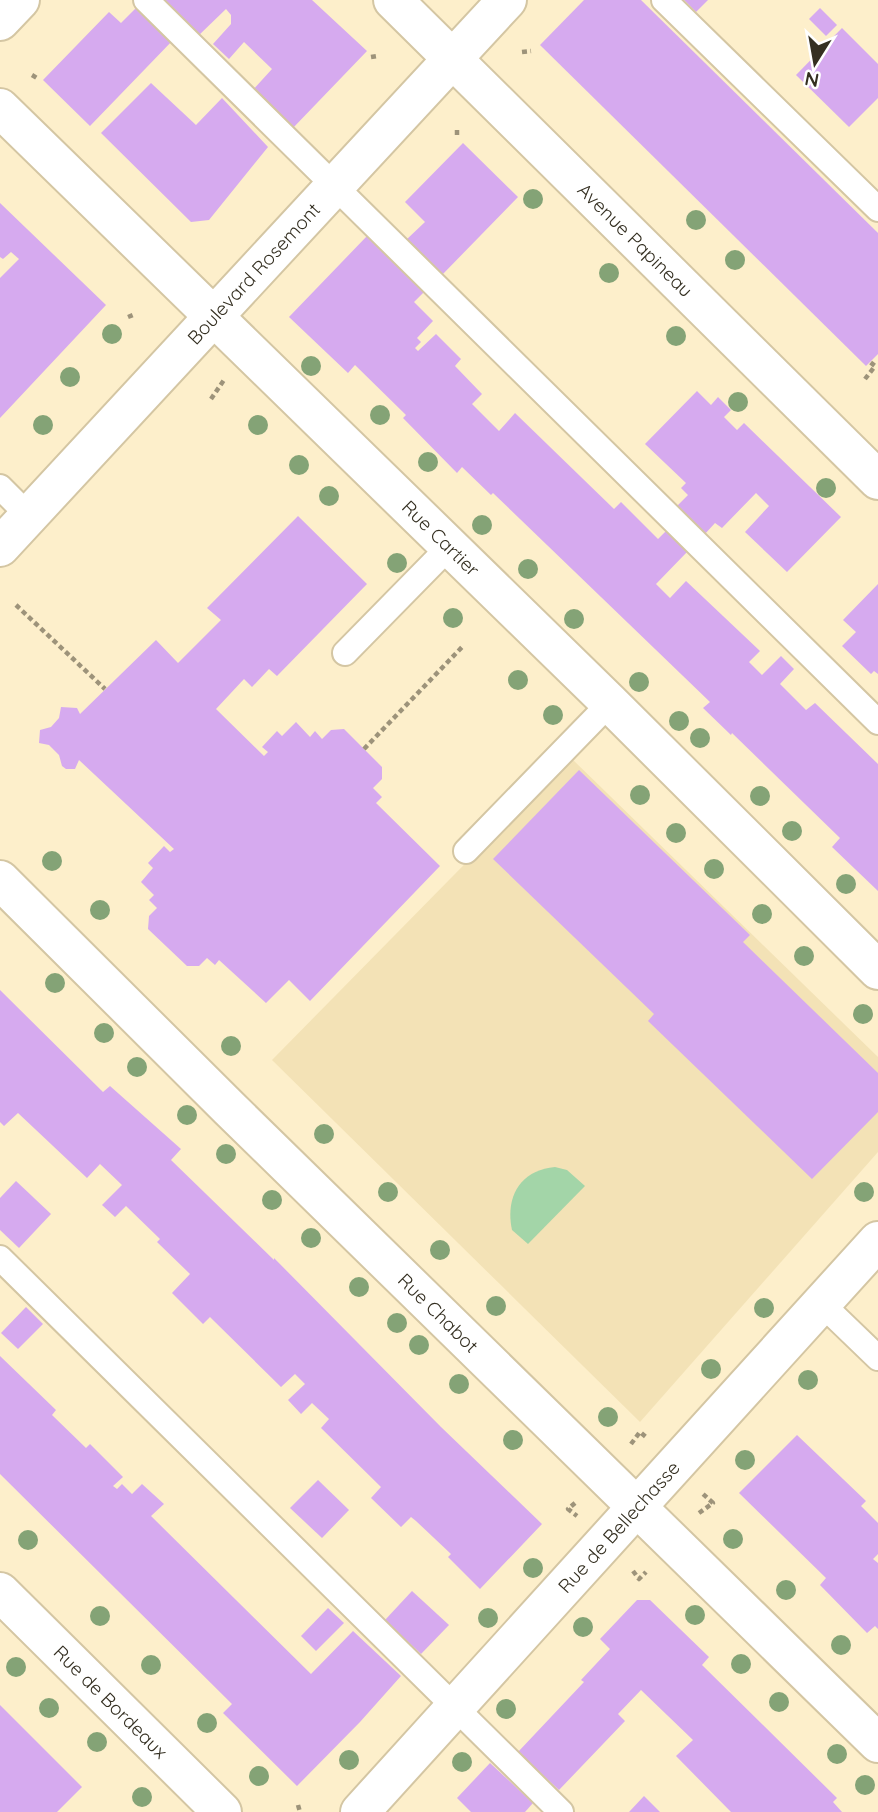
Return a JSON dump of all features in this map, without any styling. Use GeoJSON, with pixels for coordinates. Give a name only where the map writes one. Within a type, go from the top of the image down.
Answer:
{"type":"FeatureCollection","features":[{"type":"Feature","properties":{"kind":"street"},"geometry":{"type":"LineString","coordinates":[[0,20],[20,0]]}},
{"type":"Feature","properties":{"kind":"street","name":"Avenue Papineau"},"geometry":{"type":"LineString","coordinates":[[393,0],[878,480]]}},
{"type":"Feature","properties":{"kind":"street","name":"Boulevard Rosemont"},"geometry":{"type":"LineString","coordinates":[[0,547],[507,0]]}},
{"type":"Feature","properties":{"kind":"street","name":"Rue Cartier"},"geometry":{"type":"LineString","coordinates":[[0,108],[878,970]]}},
{"type":"Feature","properties":{"kind":"street","name":"Rue Chabot"},"geometry":{"type":"LineString","coordinates":[[0,880],[878,1743]]}},
{"type":"Feature","properties":{"kind":"street","name":"Rue de Bellechasse"},"geometry":{"type":"LineString","coordinates":[[360,1812],[878,1241]]}},
{"type":"Feature","properties":{"kind":"street","name":"Rue de Bordeaux"},"geometry":{"type":"LineString","coordinates":[[0,1592],[222,1812]]}},
{"type":"Feature","properties":{"kind":"lane"},"geometry":{"type":"LineString","coordinates":[[146,0],[878,722]]}},
{"type":"Feature","properties":{"kind":"lane"},"geometry":{"type":"LineString","coordinates":[[664,0],[878,209]]}},
{"type":"Feature","properties":{"kind":"lane"},"geometry":{"type":"LineString","coordinates":[[0,487],[28,515]]}},
{"type":"Feature","properties":{"kind":"lane"},"geometry":{"type":"LineString","coordinates":[[345,653],[449,547]]}},
{"type":"Feature","properties":{"kind":"lane"},"geometry":{"type":"LineString","coordinates":[[466,850],[610,704]]}},
{"type":"Feature","properties":{"kind":"lane"},"geometry":{"type":"LineString","coordinates":[[0,1258],[561,1812]]}},
{"type":"Feature","properties":{"kind":"lane"},"geometry":{"type":"LineString","coordinates":[[822,1304],[878,1358]]}},
{"type":"Feature","properties":{"kind":"path"},"geometry":{"type":"LineString","coordinates":[[522,52],[531,51]]}},
{"type":"Feature","properties":{"kind":"path"},"geometry":{"type":"LineString","coordinates":[[457,130],[457,137]]}},
{"type":"Feature","properties":{"kind":"path"},"geometry":{"type":"LineString","coordinates":[[865,379],[875,366],[870,362]]}},
{"type":"Feature","properties":{"kind":"path"},"geometry":{"type":"LineString","coordinates":[[211,399],[224,380]]}},
{"type":"Feature","properties":{"kind":"path"},"geometry":{"type":"LineString","coordinates":[[16,605],[105,689]]}},
{"type":"Feature","properties":{"kind":"path"},"geometry":{"type":"LineString","coordinates":[[363,749],[464,645]]}},
{"type":"Feature","properties":{"kind":"path"},"geometry":{"type":"LineString","coordinates":[[628,1447],[640,1432]]}},
{"type":"Feature","properties":{"kind":"path"},"geometry":{"type":"LineString","coordinates":[[298,1805],[300,1812]]}},
{"type":"Feature","properties":{"kind":"shaded area"},"geometry":{"type":"Polygon","coordinates":[[[570,757],[878,1057],[878,1152],[640,1422],[272,1060],[570,757]]]}},
{"type":"Feature","properties":{"kind":"green space"},"geometry":{"type":"Polygon","coordinates":[[[555,1167],[567,1170],[585,1186],[528,1244],[512,1230],[510,1218],[513,1196],[524,1180],[533,1173],[555,1167]]]}},
{"type":"Feature","properties":{"kind":"building"},"geometry":{"type":"Polygon","coordinates":[[[159,0],[312,0],[367,51],[292,129],[252,91],[272,69],[244,42],[229,59],[213,44],[231,24],[231,15],[226,9],[197,37],[159,0]]]}},
{"type":"Feature","properties":{"kind":"building"},"geometry":{"type":"Polygon","coordinates":[[[584,0],[641,0],[878,233],[878,354],[866,366],[540,45],[584,0]]]}},
{"type":"Feature","properties":{"kind":"building"},"geometry":{"type":"Polygon","coordinates":[[[684,0],[708,0],[696,12],[684,0]]]}},
{"type":"Feature","properties":{"kind":"building"},"geometry":{"type":"Polygon","coordinates":[[[139,5],[174,39],[90,126],[43,80],[109,12],[121,23],[139,5]]]}},
{"type":"Feature","properties":{"kind":"building"},"geometry":{"type":"Polygon","coordinates":[[[820,8],[837,25],[826,36],[809,19],[820,8]]]}},
{"type":"Feature","properties":{"kind":"building"},"geometry":{"type":"Polygon","coordinates":[[[842,28],[878,64],[878,98],[849,127],[796,75],[842,28]]]}},
{"type":"Feature","properties":{"kind":"building"},"geometry":{"type":"Polygon","coordinates":[[[151,83],[196,125],[222,98],[268,147],[209,220],[191,222],[101,133],[151,83]]]}},
{"type":"Feature","properties":{"kind":"building"},"geometry":{"type":"Polygon","coordinates":[[[463,143],[518,197],[442,275],[406,240],[425,222],[405,202],[463,143]]]}},
{"type":"Feature","properties":{"kind":"building"},"geometry":{"type":"Polygon","coordinates":[[[0,203],[106,305],[0,418],[0,278],[19,259],[11,252],[3,259],[0,257],[0,203]]]}},
{"type":"Feature","properties":{"kind":"building"},"geometry":{"type":"Polygon","coordinates":[[[367,236],[426,290],[414,302],[433,321],[417,338],[421,342],[415,348],[418,351],[436,334],[461,359],[455,366],[482,394],[472,404],[499,431],[515,413],[614,509],[621,502],[658,539],[667,530],[688,551],[656,584],[670,598],[686,581],[760,651],[749,662],[762,675],[781,656],[794,669],[780,684],[806,710],[815,703],[878,764],[878,891],[832,847],[840,838],[703,708],[710,702],[493,493],[491,495],[462,467],[457,473],[403,418],[406,415],[355,365],[348,373],[289,317],[367,236]]]}},
{"type":"Feature","properties":{"kind":"building"},"geometry":{"type":"Polygon","coordinates":[[[697,391],[711,405],[718,397],[731,410],[724,417],[737,430],[744,423],[841,517],[787,572],[745,532],[769,506],[756,493],[722,528],[715,523],[704,535],[675,508],[688,495],[681,488],[686,483],[645,444],[697,391]]]}},
{"type":"Feature","properties":{"kind":"building"},"geometry":{"type":"Polygon","coordinates":[[[298,516],[367,584],[277,676],[269,669],[252,687],[244,679],[216,709],[264,756],[268,752],[262,747],[277,731],[282,736],[296,722],[310,737],[315,731],[322,739],[331,730],[344,729],[382,767],[382,779],[373,788],[382,797],[376,803],[440,866],[310,1001],[289,980],[266,1003],[219,960],[215,965],[207,958],[199,966],[187,966],[148,929],[149,916],[157,908],[149,900],[154,895],[141,882],[153,868],[148,863],[164,846],[170,852],[174,849],[79,760],[75,769],[66,769],[62,766],[59,755],[49,745],[39,743],[40,730],[51,727],[59,718],[61,707],[77,708],[80,714],[156,640],[178,663],[221,620],[207,608],[298,516]]]}},
{"type":"Feature","properties":{"kind":"building"},"geometry":{"type":"Polygon","coordinates":[[[878,584],[878,674],[874,671],[871,674],[842,646],[856,632],[843,620],[878,584]]]}},
{"type":"Feature","properties":{"kind":"building"},"geometry":{"type":"Polygon","coordinates":[[[579,770],[750,935],[743,942],[878,1073],[878,1112],[812,1179],[648,1021],[654,1014],[493,859],[579,770]]]}},
{"type":"Feature","properties":{"kind":"building"},"geometry":{"type":"Polygon","coordinates":[[[0,990],[103,1092],[110,1086],[181,1149],[171,1160],[274,1258],[441,1427],[542,1524],[480,1589],[448,1557],[451,1554],[416,1521],[411,1517],[401,1527],[371,1498],[381,1487],[321,1428],[329,1419],[312,1403],[301,1414],[288,1400],[305,1384],[295,1374],[281,1387],[210,1317],[203,1324],[172,1293],[190,1274],[157,1242],[160,1239],[126,1206],[115,1217],[102,1205],[122,1185],[100,1164],[87,1178],[18,1113],[4,1126],[0,1122],[0,990]]]}},
{"type":"Feature","properties":{"kind":"building"},"geometry":{"type":"Polygon","coordinates":[[[16,1181],[51,1214],[19,1248],[0,1230],[0,1198],[16,1181]]]}},
{"type":"Feature","properties":{"kind":"building"},"geometry":{"type":"Polygon","coordinates":[[[26,1307],[43,1324],[18,1349],[1,1333],[26,1307]]]}},
{"type":"Feature","properties":{"kind":"building"},"geometry":{"type":"Polygon","coordinates":[[[0,1356],[56,1410],[52,1415],[86,1448],[90,1444],[123,1477],[113,1486],[117,1489],[122,1484],[132,1494],[142,1484],[164,1504],[151,1516],[311,1674],[353,1631],[401,1676],[297,1786],[223,1713],[232,1704],[0,1474],[0,1356]]]}},
{"type":"Feature","properties":{"kind":"building"},"geometry":{"type":"Polygon","coordinates":[[[797,1435],[866,1501],[861,1506],[878,1523],[878,1554],[873,1559],[878,1563],[878,1629],[875,1626],[867,1633],[820,1585],[826,1578],[739,1493],[797,1435]]]}},
{"type":"Feature","properties":{"kind":"building"},"geometry":{"type":"Polygon","coordinates":[[[318,1480],[349,1510],[322,1538],[290,1508],[318,1480]]]}},
{"type":"Feature","properties":{"kind":"building"},"geometry":{"type":"Polygon","coordinates":[[[412,1591],[449,1625],[421,1654],[385,1620],[412,1591]]]}},
{"type":"Feature","properties":{"kind":"building"},"geometry":{"type":"Polygon","coordinates":[[[637,1600],[650,1600],[709,1657],[702,1665],[837,1798],[833,1802],[842,1812],[731,1812],[676,1756],[693,1740],[641,1690],[618,1714],[625,1721],[559,1790],[518,1752],[584,1682],[581,1680],[610,1649],[600,1639],[637,1600]]]}},
{"type":"Feature","properties":{"kind":"building"},"geometry":{"type":"Polygon","coordinates":[[[328,1608],[344,1623],[316,1651],[301,1636],[328,1608]]]}},
{"type":"Feature","properties":{"kind":"building"},"geometry":{"type":"Polygon","coordinates":[[[0,1705],[82,1787],[57,1812],[0,1812],[0,1705]]]}},
{"type":"Feature","properties":{"kind":"building"},"geometry":{"type":"Polygon","coordinates":[[[490,1763],[533,1803],[525,1812],[471,1812],[457,1798],[490,1763]]]}},
{"type":"Feature","properties":{"kind":"building"},"geometry":{"type":"Polygon","coordinates":[[[644,1796],[660,1812],[629,1812],[644,1796]]]}}]}
